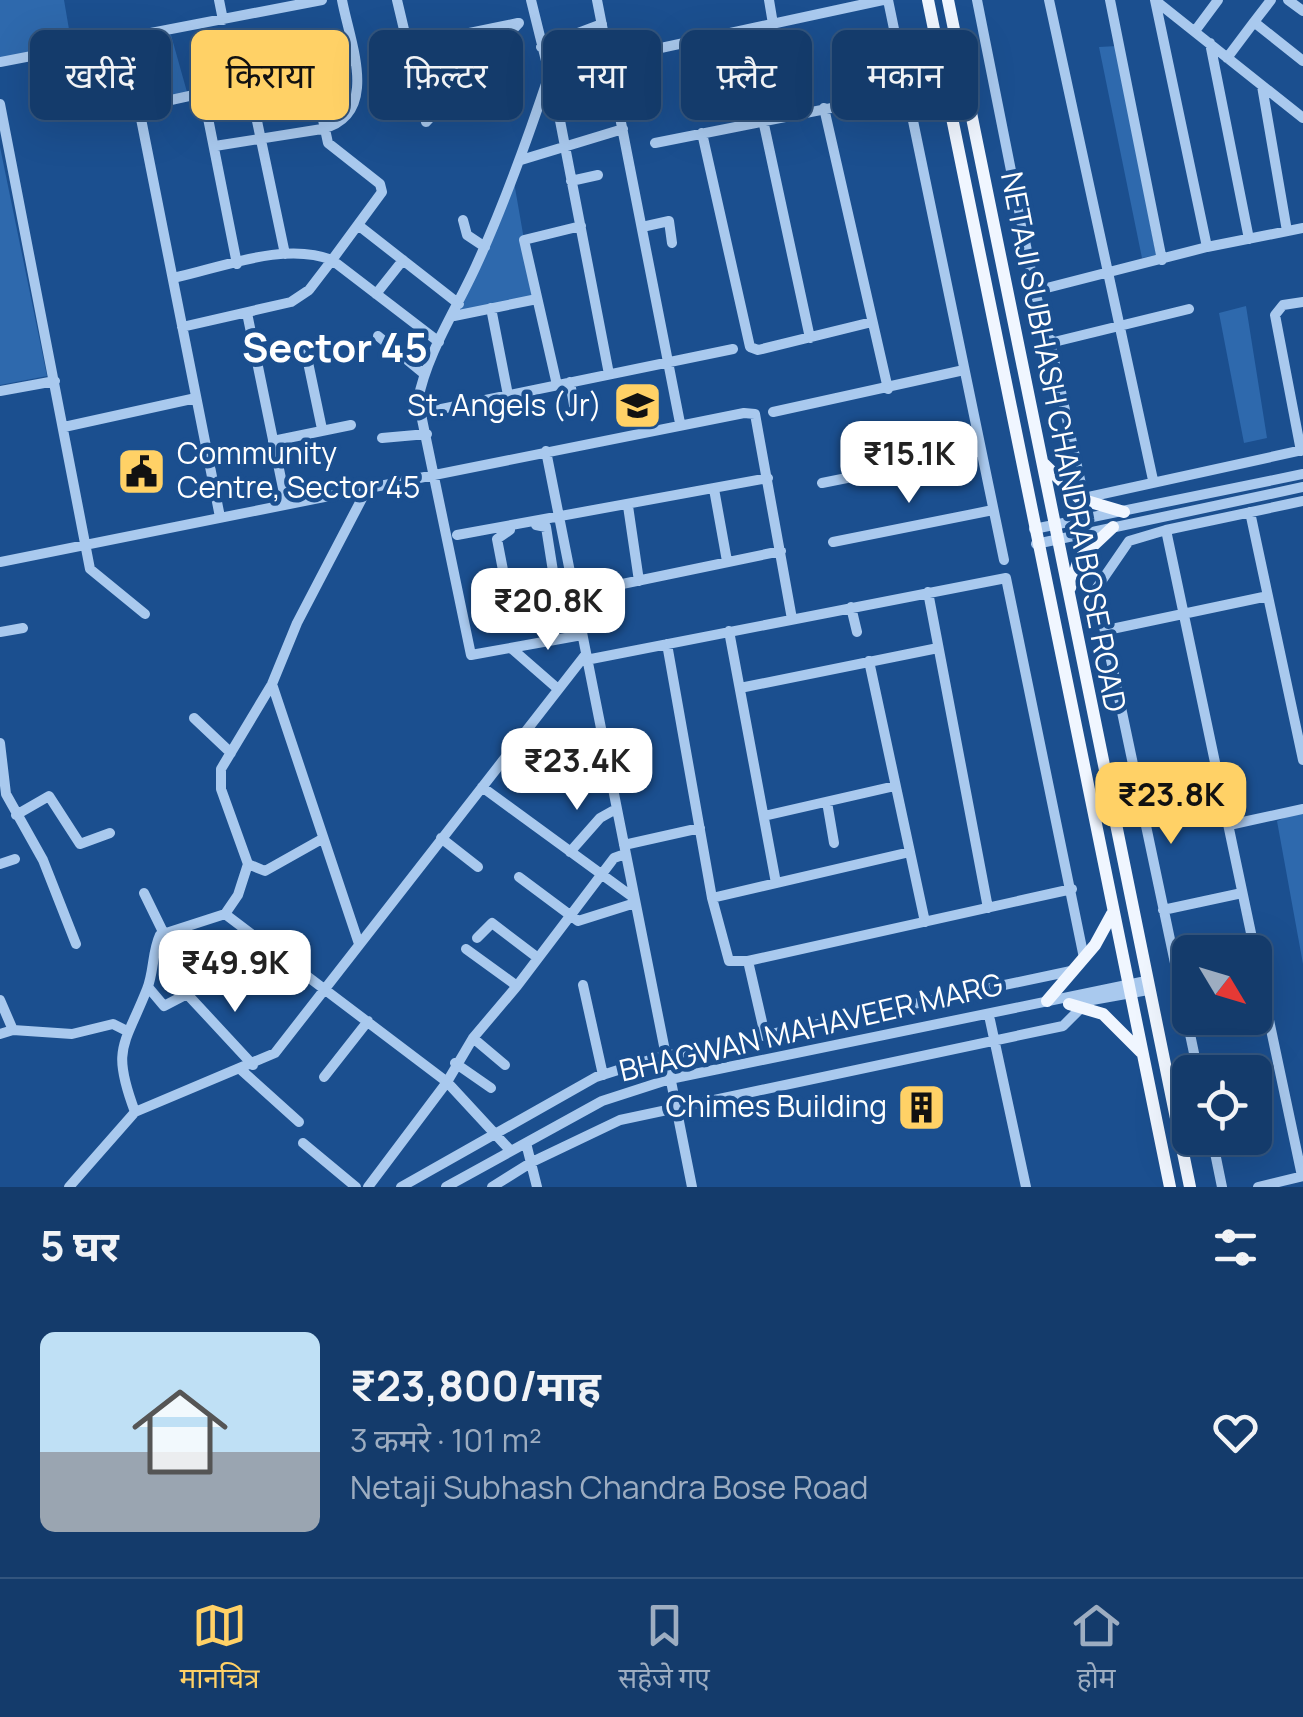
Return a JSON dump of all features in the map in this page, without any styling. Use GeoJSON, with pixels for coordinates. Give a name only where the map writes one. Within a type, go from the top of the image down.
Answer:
{"type":"FeatureCollection","features":[{"type":"Feature","properties":{"kind":"main road","name":"NETAJI SUBHASH CHANDRA BOSE ROAD"},"geometry":{"type":"LineString","coordinates":[[928,0],[1170,1187]]}},
{"type":"Feature","properties":{"kind":"main road","name":"NETAJI SUBHASH CHANDRA BOSE ROAD"},"geometry":{"type":"LineString","coordinates":[[948,0],[1190,1187]]}},
{"type":"Feature","properties":{"kind":"main road"},"geometry":{"type":"LineString","coordinates":[[1042,462],[1080,499],[1124,512]]}},
{"type":"Feature","properties":{"kind":"main road"},"geometry":{"type":"LineString","coordinates":[[1068,593],[1079,559],[1113,528]]}},
{"type":"Feature","properties":{"kind":"main road"},"geometry":{"type":"LineString","coordinates":[[1047,1001],[1084,958],[1112,914]]}},
{"type":"Feature","properties":{"kind":"main road"},"geometry":{"type":"LineString","coordinates":[[1076,1005],[1103,1014],[1143,1053]]}},
{"type":"Feature","properties":{"kind":"main road"},"geometry":{"type":"LineString","coordinates":[[1148,1080],[1167,1077]]}},
{"type":"Feature","properties":{"kind":"street"},"geometry":{"type":"LineString","coordinates":[[219,0],[223,20]]}},
{"type":"Feature","properties":{"kind":"street"},"geometry":{"type":"LineString","coordinates":[[169,30],[322,0]]}},
{"type":"Feature","properties":{"kind":"street"},"geometry":{"type":"LineString","coordinates":[[215,146],[322,129],[344,119],[358,102],[342,0]]}},
{"type":"Feature","properties":{"kind":"street"},"geometry":{"type":"LineString","coordinates":[[396,0],[403,30]]}},
{"type":"Feature","properties":{"kind":"street"},"geometry":{"type":"LineString","coordinates":[[531,0],[543,54]]}},
{"type":"Feature","properties":{"kind":"street"},"geometry":{"type":"LineString","coordinates":[[597,0],[603,30]]}},
{"type":"Feature","properties":{"kind":"street"},"geometry":{"type":"LineString","coordinates":[[769,0],[773,24]]}},
{"type":"Feature","properties":{"kind":"street"},"geometry":{"type":"LineString","coordinates":[[661,47],[885,0],[892,30]]}},
{"type":"Feature","properties":{"kind":"street"},"geometry":{"type":"LineString","coordinates":[[977,0],[1035,292],[1050,340],[1084,498],[1153,480],[1302,451],[1275,315],[1283,305],[1303,302]]}},
{"type":"Feature","properties":{"kind":"street"},"geometry":{"type":"LineString","coordinates":[[1049,0],[1153,480]]}},
{"type":"Feature","properties":{"kind":"street"},"geometry":{"type":"LineString","coordinates":[[1110,0],[1162,260]]}},
{"type":"Feature","properties":{"kind":"street"},"geometry":{"type":"LineString","coordinates":[[1155,0],[1207,247]]}},
{"type":"Feature","properties":{"kind":"street"},"geometry":{"type":"LineString","coordinates":[[1155,0],[1303,118]]}},
{"type":"Feature","properties":{"kind":"street"},"geometry":{"type":"LineString","coordinates":[[1194,31],[1218,0]]}},
{"type":"Feature","properties":{"kind":"street"},"geometry":{"type":"LineString","coordinates":[[1227,58],[1271,0]]}},
{"type":"Feature","properties":{"kind":"street"},"geometry":{"type":"LineString","coordinates":[[1288,0],[1303,11]]}},
{"type":"Feature","properties":{"kind":"street"},"geometry":{"type":"LineString","coordinates":[[485,30],[534,20]]}},
{"type":"Feature","properties":{"kind":"street"},"geometry":{"type":"LineString","coordinates":[[1254,22],[1303,61]]}},
{"type":"Feature","properties":{"kind":"street"},"geometry":{"type":"LineString","coordinates":[[512,30],[519,23]]}},
{"type":"Feature","properties":{"kind":"street"},"geometry":{"type":"LineString","coordinates":[[540,46],[602,24]]}},
{"type":"Feature","properties":{"kind":"street"},"geometry":{"type":"LineString","coordinates":[[1210,43],[1249,239]]}},
{"type":"Feature","properties":{"kind":"street"},"geometry":{"type":"LineString","coordinates":[[0,62],[30,56]]}},
{"type":"Feature","properties":{"kind":"street"},"geometry":{"type":"LineString","coordinates":[[1262,84],[1287,230]]}},
{"type":"Feature","properties":{"kind":"street"},"geometry":{"type":"LineString","coordinates":[[543,93],[521,160],[456,310],[424,373],[418,400],[471,655],[582,635]]}},
{"type":"Feature","properties":{"kind":"street"},"geometry":{"type":"LineString","coordinates":[[0,104],[90,569],[146,614]]}},
{"type":"Feature","properties":{"kind":"street"},"geometry":{"type":"LineString","coordinates":[[812,110],[832,107]]}},
{"type":"Feature","properties":{"kind":"street"},"geometry":{"type":"LineString","coordinates":[[824,108],[888,389]]}},
{"type":"Feature","properties":{"kind":"street"},"geometry":{"type":"LineString","coordinates":[[142,120],[220,518]]}},
{"type":"Feature","properties":{"kind":"street"},"geometry":{"type":"LineString","coordinates":[[209,120],[236,264]]}},
{"type":"Feature","properties":{"kind":"street"},"geometry":{"type":"LineString","coordinates":[[257,120],[285,254]]}},
{"type":"Feature","properties":{"kind":"street"},"geometry":{"type":"LineString","coordinates":[[182,328],[301,298],[382,188],[333,149],[320,120]]}},
{"type":"Feature","properties":{"kind":"street"},"geometry":{"type":"LineString","coordinates":[[558,120],[609,374]]}},
{"type":"Feature","properties":{"kind":"street"},"geometry":{"type":"LineString","coordinates":[[621,120],[680,423]]}},
{"type":"Feature","properties":{"kind":"street"},"geometry":{"type":"LineString","coordinates":[[655,143],[763,120],[810,338]]}},
{"type":"Feature","properties":{"kind":"street"},"geometry":{"type":"LineString","coordinates":[[913,120],[1004,560]]}},
{"type":"Feature","properties":{"kind":"street"},"geometry":{"type":"LineString","coordinates":[[521,160],[623,130]]}},
{"type":"Feature","properties":{"kind":"street"},"geometry":{"type":"LineString","coordinates":[[702,133],[747,342],[758,350],[872,322]]}},
{"type":"Feature","properties":{"kind":"street"},"geometry":{"type":"LineString","coordinates":[[571,181],[598,175]]}},
{"type":"Feature","properties":{"kind":"street"},"geometry":{"type":"LineString","coordinates":[[463,220],[468,235],[484,247]]}},
{"type":"Feature","properties":{"kind":"street"},"geometry":{"type":"LineString","coordinates":[[642,227],[669,221],[672,243]]}},
{"type":"Feature","properties":{"kind":"street"},"geometry":{"type":"LineString","coordinates":[[358,224],[456,310],[537,299]]}},
{"type":"Feature","properties":{"kind":"street"},"geometry":{"type":"LineString","coordinates":[[557,385],[524,240],[582,226]]}},
{"type":"Feature","properties":{"kind":"street"},"geometry":{"type":"LineString","coordinates":[[1035,292],[1207,247],[1303,228]]}},
{"type":"Feature","properties":{"kind":"street"},"geometry":{"type":"LineString","coordinates":[[172,278],[285,254],[317,254],[332,260],[438,342]]}},
{"type":"Feature","properties":{"kind":"street"},"geometry":{"type":"LineString","coordinates":[[376,294],[403,260]]}},
{"type":"Feature","properties":{"kind":"street"},"geometry":{"type":"LineString","coordinates":[[491,308],[508,395]]}},
{"type":"Feature","properties":{"kind":"street"},"geometry":{"type":"LineString","coordinates":[[1050,340],[1190,309]]}},
{"type":"Feature","properties":{"kind":"street"},"geometry":{"type":"LineString","coordinates":[[247,313],[286,503]]}},
{"type":"Feature","properties":{"kind":"street"},"geometry":{"type":"LineString","coordinates":[[378,336],[424,373]]}},
{"type":"Feature","properties":{"kind":"street"},"geometry":{"type":"LineString","coordinates":[[256,353],[304,348],[322,429]]}},
{"type":"Feature","properties":{"kind":"street"},"geometry":{"type":"LineString","coordinates":[[422,413],[732,349]]}},
{"type":"Feature","properties":{"kind":"street"},"geometry":{"type":"LineString","coordinates":[[774,412],[964,370]]}},
{"type":"Feature","properties":{"kind":"street"},"geometry":{"type":"LineString","coordinates":[[0,391],[55,381]]}},
{"type":"Feature","properties":{"kind":"street"},"geometry":{"type":"LineString","coordinates":[[570,382],[575,411]]}},
{"type":"Feature","properties":{"kind":"street"},"geometry":{"type":"LineString","coordinates":[[64,427],[196,398]]}},
{"type":"Feature","properties":{"kind":"street"},"geometry":{"type":"LineString","coordinates":[[0,562],[680,423],[755,414],[792,619]]}},
{"type":"Feature","properties":{"kind":"street"},"geometry":{"type":"LineString","coordinates":[[274,441],[352,425]]}},
{"type":"Feature","properties":{"kind":"street"},"geometry":{"type":"LineString","coordinates":[[382,438],[427,434]]}},
{"type":"Feature","properties":{"kind":"street"},"geometry":{"type":"LineString","coordinates":[[546,450],[692,1187]]}},
{"type":"Feature","properties":{"kind":"street"},"geometry":{"type":"LineString","coordinates":[[822,483],[981,451]]}},
{"type":"Feature","properties":{"kind":"street"},"geometry":{"type":"LineString","coordinates":[[1056,533],[1124,512],[1303,474]]}},
{"type":"Feature","properties":{"kind":"street"},"geometry":{"type":"LineString","coordinates":[[457,535],[768,478]]}},
{"type":"Feature","properties":{"kind":"street"},"geometry":{"type":"LineString","coordinates":[[160,934],[225,914],[238,895],[248,864],[219,780],[272,684],[297,623],[368,487]]}},
{"type":"Feature","properties":{"kind":"street"},"geometry":{"type":"LineString","coordinates":[[1035,536],[1113,528],[1303,487]]}},
{"type":"Feature","properties":{"kind":"street"},"geometry":{"type":"LineString","coordinates":[[714,489],[726,561]]}},
{"type":"Feature","properties":{"kind":"street"},"geometry":{"type":"LineString","coordinates":[[1194,1055],[1108,630],[1097,599],[1100,580],[1129,541],[1303,501]]}},
{"type":"Feature","properties":{"kind":"street"},"geometry":{"type":"LineString","coordinates":[[628,506],[639,581]]}},
{"type":"Feature","properties":{"kind":"street"},"geometry":{"type":"LineString","coordinates":[[832,542],[993,510]]}},
{"type":"Feature","properties":{"kind":"street"},"geometry":{"type":"LineString","coordinates":[[1250,512],[1303,760]]}},
{"type":"Feature","properties":{"kind":"street"},"geometry":{"type":"LineString","coordinates":[[555,584],[544,525],[499,534],[508,592],[555,584],[573,588]]}},
{"type":"Feature","properties":{"kind":"street"},"geometry":{"type":"LineString","coordinates":[[1166,530],[1251,935]]}},
{"type":"Feature","properties":{"kind":"street"},"geometry":{"type":"LineString","coordinates":[[511,600],[639,581],[781,550]]}},
{"type":"Feature","properties":{"kind":"street"},"geometry":{"type":"LineString","coordinates":[[69,1187],[134,1112],[275,1053],[586,657],[1002,576],[1008,582],[1084,958]]}},
{"type":"Feature","properties":{"kind":"street"},"geometry":{"type":"LineString","coordinates":[[928,592],[988,908]]}},
{"type":"Feature","properties":{"kind":"street"},"geometry":{"type":"LineString","coordinates":[[1108,630],[1268,596]]}},
{"type":"Feature","properties":{"kind":"street"},"geometry":{"type":"LineString","coordinates":[[852,607],[856,632]]}},
{"type":"Feature","properties":{"kind":"street"},"geometry":{"type":"LineString","coordinates":[[0,632],[23,628]]}},
{"type":"Feature","properties":{"kind":"street"},"geometry":{"type":"LineString","coordinates":[[729,632],[776,883]]}},
{"type":"Feature","properties":{"kind":"street"},"geometry":{"type":"LineString","coordinates":[[668,644],[712,898],[725,956],[735,963],[1072,889]]}},
{"type":"Feature","properties":{"kind":"street"},"geometry":{"type":"LineString","coordinates":[[511,648],[558,689]]}},
{"type":"Feature","properties":{"kind":"street"},"geometry":{"type":"LineString","coordinates":[[740,688],[938,648]]}},
{"type":"Feature","properties":{"kind":"street"},"geometry":{"type":"LineString","coordinates":[[868,661],[925,922]]}},
{"type":"Feature","properties":{"kind":"street"},"geometry":{"type":"LineString","coordinates":[[272,684],[358,944]]}},
{"type":"Feature","properties":{"kind":"street"},"geometry":{"type":"LineString","coordinates":[[194,718],[231,753]]}},
{"type":"Feature","properties":{"kind":"street"},"geometry":{"type":"LineString","coordinates":[[0,742],[4,786],[43,860],[76,944]]}},
{"type":"Feature","properties":{"kind":"street"},"geometry":{"type":"LineString","coordinates":[[764,816],[896,786]]}},
{"type":"Feature","properties":{"kind":"street"},"geometry":{"type":"LineString","coordinates":[[482,787],[634,901]]}},
{"type":"Feature","properties":{"kind":"street"},"geometry":{"type":"LineString","coordinates":[[1142,808],[1222,792]]}},
{"type":"Feature","properties":{"kind":"street"},"geometry":{"type":"LineString","coordinates":[[16,815],[49,796],[80,844],[110,833]]}},
{"type":"Feature","properties":{"kind":"street"},"geometry":{"type":"LineString","coordinates":[[827,802],[834,843]]}},
{"type":"Feature","properties":{"kind":"street"},"geometry":{"type":"LineString","coordinates":[[570,852],[600,818],[616,809]]}},
{"type":"Feature","properties":{"kind":"street"},"geometry":{"type":"LineString","coordinates":[[1228,825],[1303,809]]}},
{"type":"Feature","properties":{"kind":"street"},"geometry":{"type":"LineString","coordinates":[[368,1187],[447,1082],[473,1038],[618,855],[624,849],[700,828]]}},
{"type":"Feature","properties":{"kind":"street"},"geometry":{"type":"LineString","coordinates":[[442,838],[478,867]]}},
{"type":"Feature","properties":{"kind":"street"},"geometry":{"type":"LineString","coordinates":[[248,864],[265,871],[322,840]]}},
{"type":"Feature","properties":{"kind":"street"},"geometry":{"type":"LineString","coordinates":[[712,898],[910,852]]}},
{"type":"Feature","properties":{"kind":"street"},"geometry":{"type":"LineString","coordinates":[[0,864],[15,860]]}},
{"type":"Feature","properties":{"kind":"street"},"geometry":{"type":"LineString","coordinates":[[519,878],[570,916],[586,922],[634,901]]}},
{"type":"Feature","properties":{"kind":"street"},"geometry":{"type":"LineString","coordinates":[[144,893],[160,934],[190,987],[187,994],[164,1006],[148,986]]}},
{"type":"Feature","properties":{"kind":"street"},"geometry":{"type":"LineString","coordinates":[[1162,910],[1242,893]]}},
{"type":"Feature","properties":{"kind":"street"},"geometry":{"type":"LineString","coordinates":[[225,914],[447,1082],[500,1134],[509,1149]]}},
{"type":"Feature","properties":{"kind":"street"},"geometry":{"type":"LineString","coordinates":[[478,938],[492,923],[538,958]]}},
{"type":"Feature","properties":{"kind":"street"},"geometry":{"type":"LineString","coordinates":[[134,1112],[121,1065],[125,1030],[148,986],[160,934]]}},
{"type":"Feature","properties":{"kind":"street"},"geometry":{"type":"LineString","coordinates":[[466,949],[517,986]]}},
{"type":"Feature","properties":{"kind":"street"},"geometry":{"type":"LineString","coordinates":[[748,960],[764,1036]]}},
{"type":"Feature","properties":{"kind":"street"},"geometry":{"type":"LineString","coordinates":[[401,1187],[603,1074],[666,1056],[1072,971]]}},
{"type":"Feature","properties":{"kind":"street"},"geometry":{"type":"LineString","coordinates":[[583,985],[603,1074]]}},
{"type":"Feature","properties":{"kind":"street","name":"BHAGWAN MAHAVEER MARG"},"geometry":{"type":"LineString","coordinates":[[446,1187],[602,1101],[671,1082],[1047,1001],[1147,986]]}},
{"type":"Feature","properties":{"kind":"street","name":"BHAGWAN MAHAVEER MARG"},"geometry":{"type":"LineString","coordinates":[[464,1186],[527,1147],[605,1107],[671,1082],[1076,1005],[1130,989]]}},
{"type":"Feature","properties":{"kind":"street"},"geometry":{"type":"LineString","coordinates":[[187,994],[253,1064]]}},
{"type":"Feature","properties":{"kind":"street"},"geometry":{"type":"LineString","coordinates":[[0,1000],[12,1030]]}},
{"type":"Feature","properties":{"kind":"street"},"geometry":{"type":"LineString","coordinates":[[492,1187],[532,1162],[620,1120],[994,1037],[1064,1026],[1076,1005]]}},
{"type":"Feature","properties":{"kind":"street"},"geometry":{"type":"LineString","coordinates":[[990,1020],[1026,1187]]}},
{"type":"Feature","properties":{"kind":"street"},"geometry":{"type":"LineString","coordinates":[[324,1077],[368,1021]]}},
{"type":"Feature","properties":{"kind":"street"},"geometry":{"type":"LineString","coordinates":[[0,1034],[12,1030],[72,1034],[112,1024],[125,1030]]}},
{"type":"Feature","properties":{"kind":"street"},"geometry":{"type":"LineString","coordinates":[[1258,1187],[1303,1176],[1272,1032]]}},
{"type":"Feature","properties":{"kind":"street"},"geometry":{"type":"LineString","coordinates":[[473,1038],[505,1064]]}},
{"type":"Feature","properties":{"kind":"street"},"geometry":{"type":"LineString","coordinates":[[455,1063],[490,1088]]}},
{"type":"Feature","properties":{"kind":"street"},"geometry":{"type":"LineString","coordinates":[[239,1068],[300,1122]]}},
{"type":"Feature","properties":{"kind":"street"},"geometry":{"type":"LineString","coordinates":[[536,1114],[543,1132]]}},
{"type":"Feature","properties":{"kind":"street"},"geometry":{"type":"LineString","coordinates":[[302,1143],[356,1187]]}},
{"type":"Feature","properties":{"kind":"street"},"geometry":{"type":"LineString","coordinates":[[527,1147],[537,1187]]}},
{"type":"Feature","properties":{"kind":"street"},"geometry":{"type":"LineString","coordinates":[[1215,1155],[1222,1187]]}},
{"type":"Feature","properties":{"kind":"shaded area"},"geometry":{"type":"Polygon","coordinates":[[[0,0],[64,0],[69,30],[30,30],[30,52],[0,60],[0,0]]]}},
{"type":"Feature","properties":{"kind":"shaded area"},"geometry":{"type":"Polygon","coordinates":[[[171,35],[187,92],[171,96],[171,35]]]}},
{"type":"Feature","properties":{"kind":"shaded area"},"geometry":{"type":"Polygon","coordinates":[[[1117,46],[1156,255],[1142,258],[1099,47],[1117,46]]]}},
{"type":"Feature","properties":{"kind":"shaded area"},"geometry":{"type":"Polygon","coordinates":[[[0,147],[47,376],[0,385],[0,147]]]}},
{"type":"Feature","properties":{"kind":"shaded area"},"geometry":{"type":"Polygon","coordinates":[[[514,182],[534,297],[458,313],[514,182]]]}},
{"type":"Feature","properties":{"kind":"shaded area"},"geometry":{"type":"Polygon","coordinates":[[[1246,306],[1267,438],[1244,443],[1219,313],[1246,306]]]}},
{"type":"Feature","properties":{"kind":"shaded area"},"geometry":{"type":"Polygon","coordinates":[[[1303,810],[1303,964],[1277,821],[1303,810]]]}},
{"type":"Feature","properties":{"kind":"place","name":"St. Angels (Jr)"},"geometry":{"type":"Point","coordinates":[637,406]}},
{"type":"Feature","properties":{"kind":"place","name":"Community Centre, Sector 45"},"geometry":{"type":"Point","coordinates":[142,471]}},
{"type":"Feature","properties":{"kind":"place","name":"Chimes Building"},"geometry":{"type":"Point","coordinates":[922,1107]}},
{"type":"Feature","properties":{"kind":"district","name":"Sector 45"},"geometry":{"type":"Point","coordinates":[335,348]}}]}
